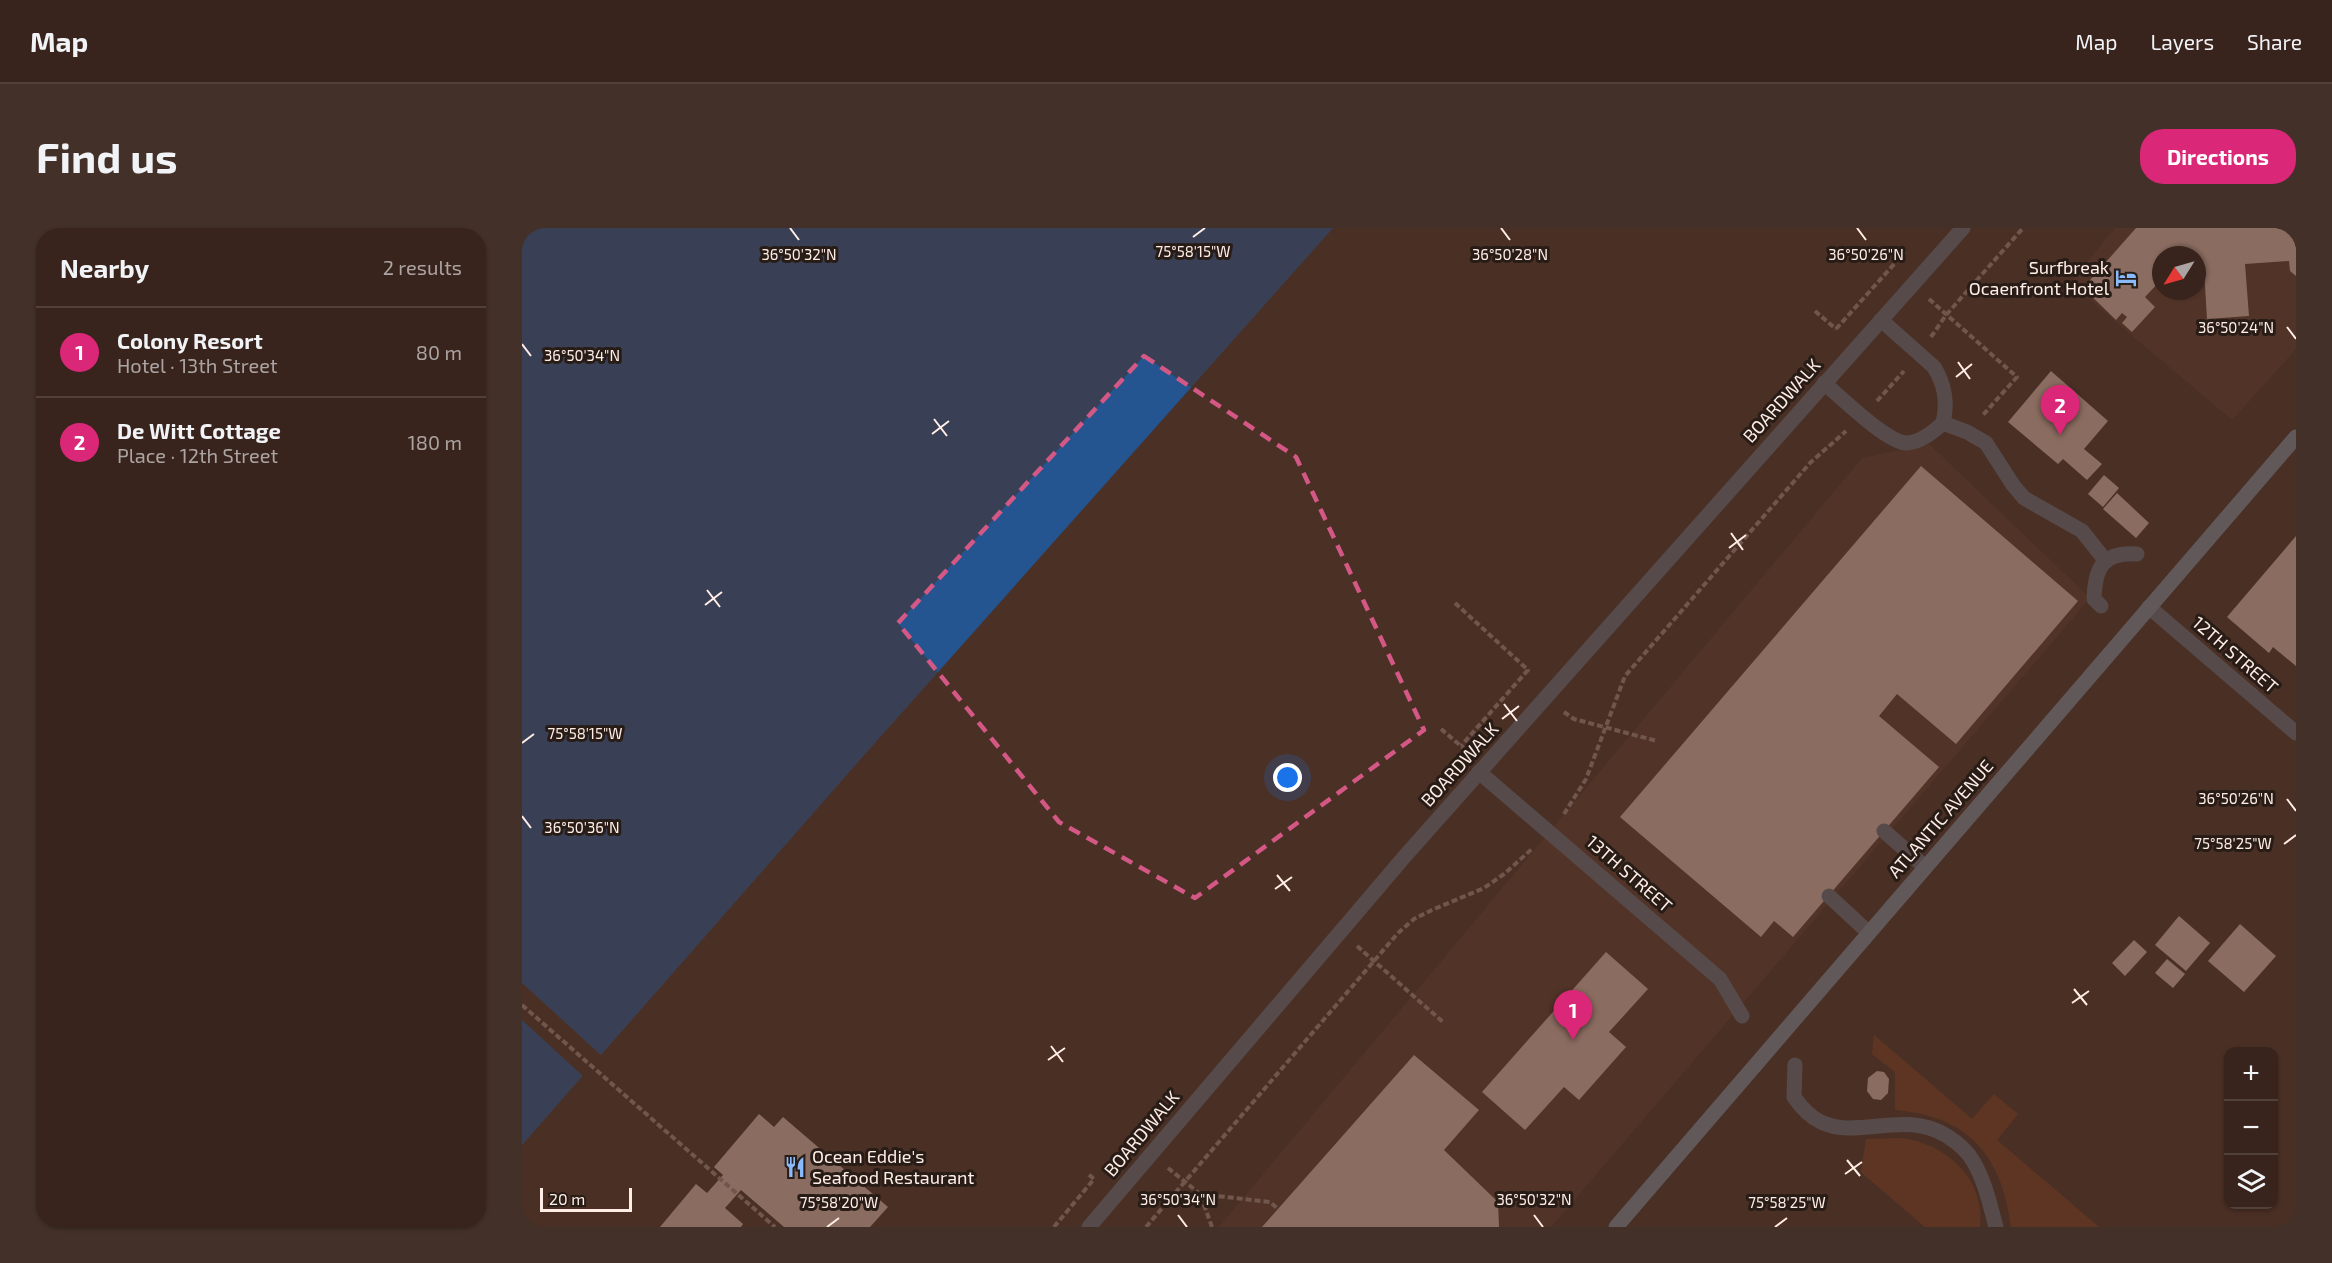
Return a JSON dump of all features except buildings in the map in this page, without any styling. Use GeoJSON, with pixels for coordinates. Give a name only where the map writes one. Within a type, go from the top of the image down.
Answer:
{"type":"FeatureCollection","features":[{"type":"Feature","properties":{"kind":"main road","name":"ATLANTIC AVENUE"},"geometry":{"type":"LineString","coordinates":[[1616,1227],[2296,436]]}},
{"type":"Feature","properties":{"kind":"street","name":"BOARDWALK"},"geometry":{"type":"LineString","coordinates":[[1089,1227],[1479,771],[1964,228]]}},
{"type":"Feature","properties":{"kind":"street"},"geometry":{"type":"LineString","coordinates":[[1824,383],[1890,439],[1904,443],[1917,441],[1943,423],[1947,409],[1946,393],[1934,367],[1881,320]]}},
{"type":"Feature","properties":{"kind":"street"},"geometry":{"type":"LineString","coordinates":[[1943,423],[1967,432],[1986,443],[2024,498],[2082,531],[2105,560]]}},
{"type":"Feature","properties":{"kind":"street"},"geometry":{"type":"LineString","coordinates":[[2101,606],[2094,599],[2095,582],[2105,560],[2114,555],[2137,554]]}},
{"type":"Feature","properties":{"kind":"street","name":"12TH STREET"},"geometry":{"type":"LineString","coordinates":[[2149,607],[2296,733]]}},
{"type":"Feature","properties":{"kind":"street","name":"13TH STREET"},"geometry":{"type":"LineString","coordinates":[[1479,771],[1720,979],[1742,1016]]}},
{"type":"Feature","properties":{"kind":"street"},"geometry":{"type":"LineString","coordinates":[[1884,831],[1925,867]]}},
{"type":"Feature","properties":{"kind":"street"},"geometry":{"type":"LineString","coordinates":[[1829,896],[1869,933]]}},
{"type":"Feature","properties":{"kind":"street"},"geometry":{"type":"LineString","coordinates":[[1795,1065],[1794,1097],[1812,1117],[1822,1123],[1846,1127],[1910,1123],[1938,1130],[1961,1145],[1978,1172],[1996,1227]]}},
{"type":"Feature","properties":{"kind":"path"},"geometry":{"type":"LineString","coordinates":[[1146,1227],[1183,1181],[1398,933],[1414,919],[1484,888],[1504,874],[1551,831],[1586,779],[1625,676],[1810,463],[1863,416],[1920,354],[1946,315],[2024,228]]}},
{"type":"Feature","properties":{"kind":"path"},"geometry":{"type":"LineString","coordinates":[[1815,311],[1836,329],[1905,252]]}},
{"type":"Feature","properties":{"kind":"path"},"geometry":{"type":"LineString","coordinates":[[1913,284],[2017,377],[1967,432]]}},
{"type":"Feature","properties":{"kind":"path"},"geometry":{"type":"LineString","coordinates":[[1441,729],[1461,746],[1528,670],[1455,603]]}},
{"type":"Feature","properties":{"kind":"path"},"geometry":{"type":"LineString","coordinates":[[1547,696],[1575,719],[1657,741]]}},
{"type":"Feature","properties":{"kind":"path"},"geometry":{"type":"LineString","coordinates":[[1341,932],[1444,1023]]}},
{"type":"Feature","properties":{"kind":"path"},"geometry":{"type":"LineString","coordinates":[[522,1005],[775,1227]]}},
{"type":"Feature","properties":{"kind":"path"},"geometry":{"type":"LineString","coordinates":[[1151,1154],[1200,1194],[1270,1202],[1278,1209]]}},
{"type":"Feature","properties":{"kind":"path"},"geometry":{"type":"LineString","coordinates":[[1054,1227],[1094,1179],[1087,1173]]}},
{"type":"Feature","properties":{"kind":"path"},"geometry":{"type":"LineString","coordinates":[[1200,1194],[1212,1227]]}},
{"type":"Feature","properties":{"kind":"highlighted area"},"geometry":{"type":"Polygon","coordinates":[[[1144,356],[1296,457],[1424,730],[1195,898],[1059,822],[898,623],[1144,356]]]}},
{"type":"Feature","properties":{"kind":"shaded area"},"geometry":{"type":"Polygon","coordinates":[[[2115,228],[2296,228],[2296,349],[2232,420],[2070,283],[2115,228]]]}},
{"type":"Feature","properties":{"kind":"shaded area"},"geometry":{"type":"Polygon","coordinates":[[[1929,444],[2090,598],[1551,1227],[1219,1227],[1862,458],[1929,444]]]}},
{"type":"Feature","properties":{"kind":"shaded area"},"geometry":{"type":"Polygon","coordinates":[[[1874,1035],[1972,1119],[1994,1094],[2018,1114],[1997,1140],[2099,1227],[2011,1227],[1999,1180],[1990,1160],[1977,1144],[1962,1131],[1943,1121],[1921,1114],[1895,1110],[1895,1072],[1872,1054],[1874,1035]]]}},
{"type":"Feature","properties":{"kind":"shaded area"},"geometry":{"type":"Polygon","coordinates":[[[1903,1138],[1934,1148],[1960,1167],[1976,1194],[1980,1210],[1980,1227],[1925,1227],[1861,1172],[1866,1139],[1903,1138]]]}},
{"type":"Feature","properties":{"kind":"water"},"geometry":{"type":"Polygon","coordinates":[[[522,228],[1333,228],[858,762],[522,1145],[522,228]]]}},
{"type":"Feature","properties":{"kind":"pier"},"geometry":{"type":"Polygon","coordinates":[[[522,983],[603,1057],[585,1078],[522,1020],[522,983]]]}},
{"type":"Feature","properties":{"kind":"place","name":"Surfbreak Ocaenfront Hotel"},"geometry":{"type":"Point","coordinates":[2126,278]}},
{"type":"Feature","properties":{"kind":"place","name":"De Witt Cottage"},"geometry":{"type":"Point","coordinates":[2060,435]}},
{"type":"Feature","properties":{"kind":"place","name":"Colony Resort"},"geometry":{"type":"Point","coordinates":[1573,1040]}},
{"type":"Feature","properties":{"kind":"place","name":"Ocean Eddie's Seafood Restaurant"},"geometry":{"type":"Point","coordinates":[795,1167]}}]}
